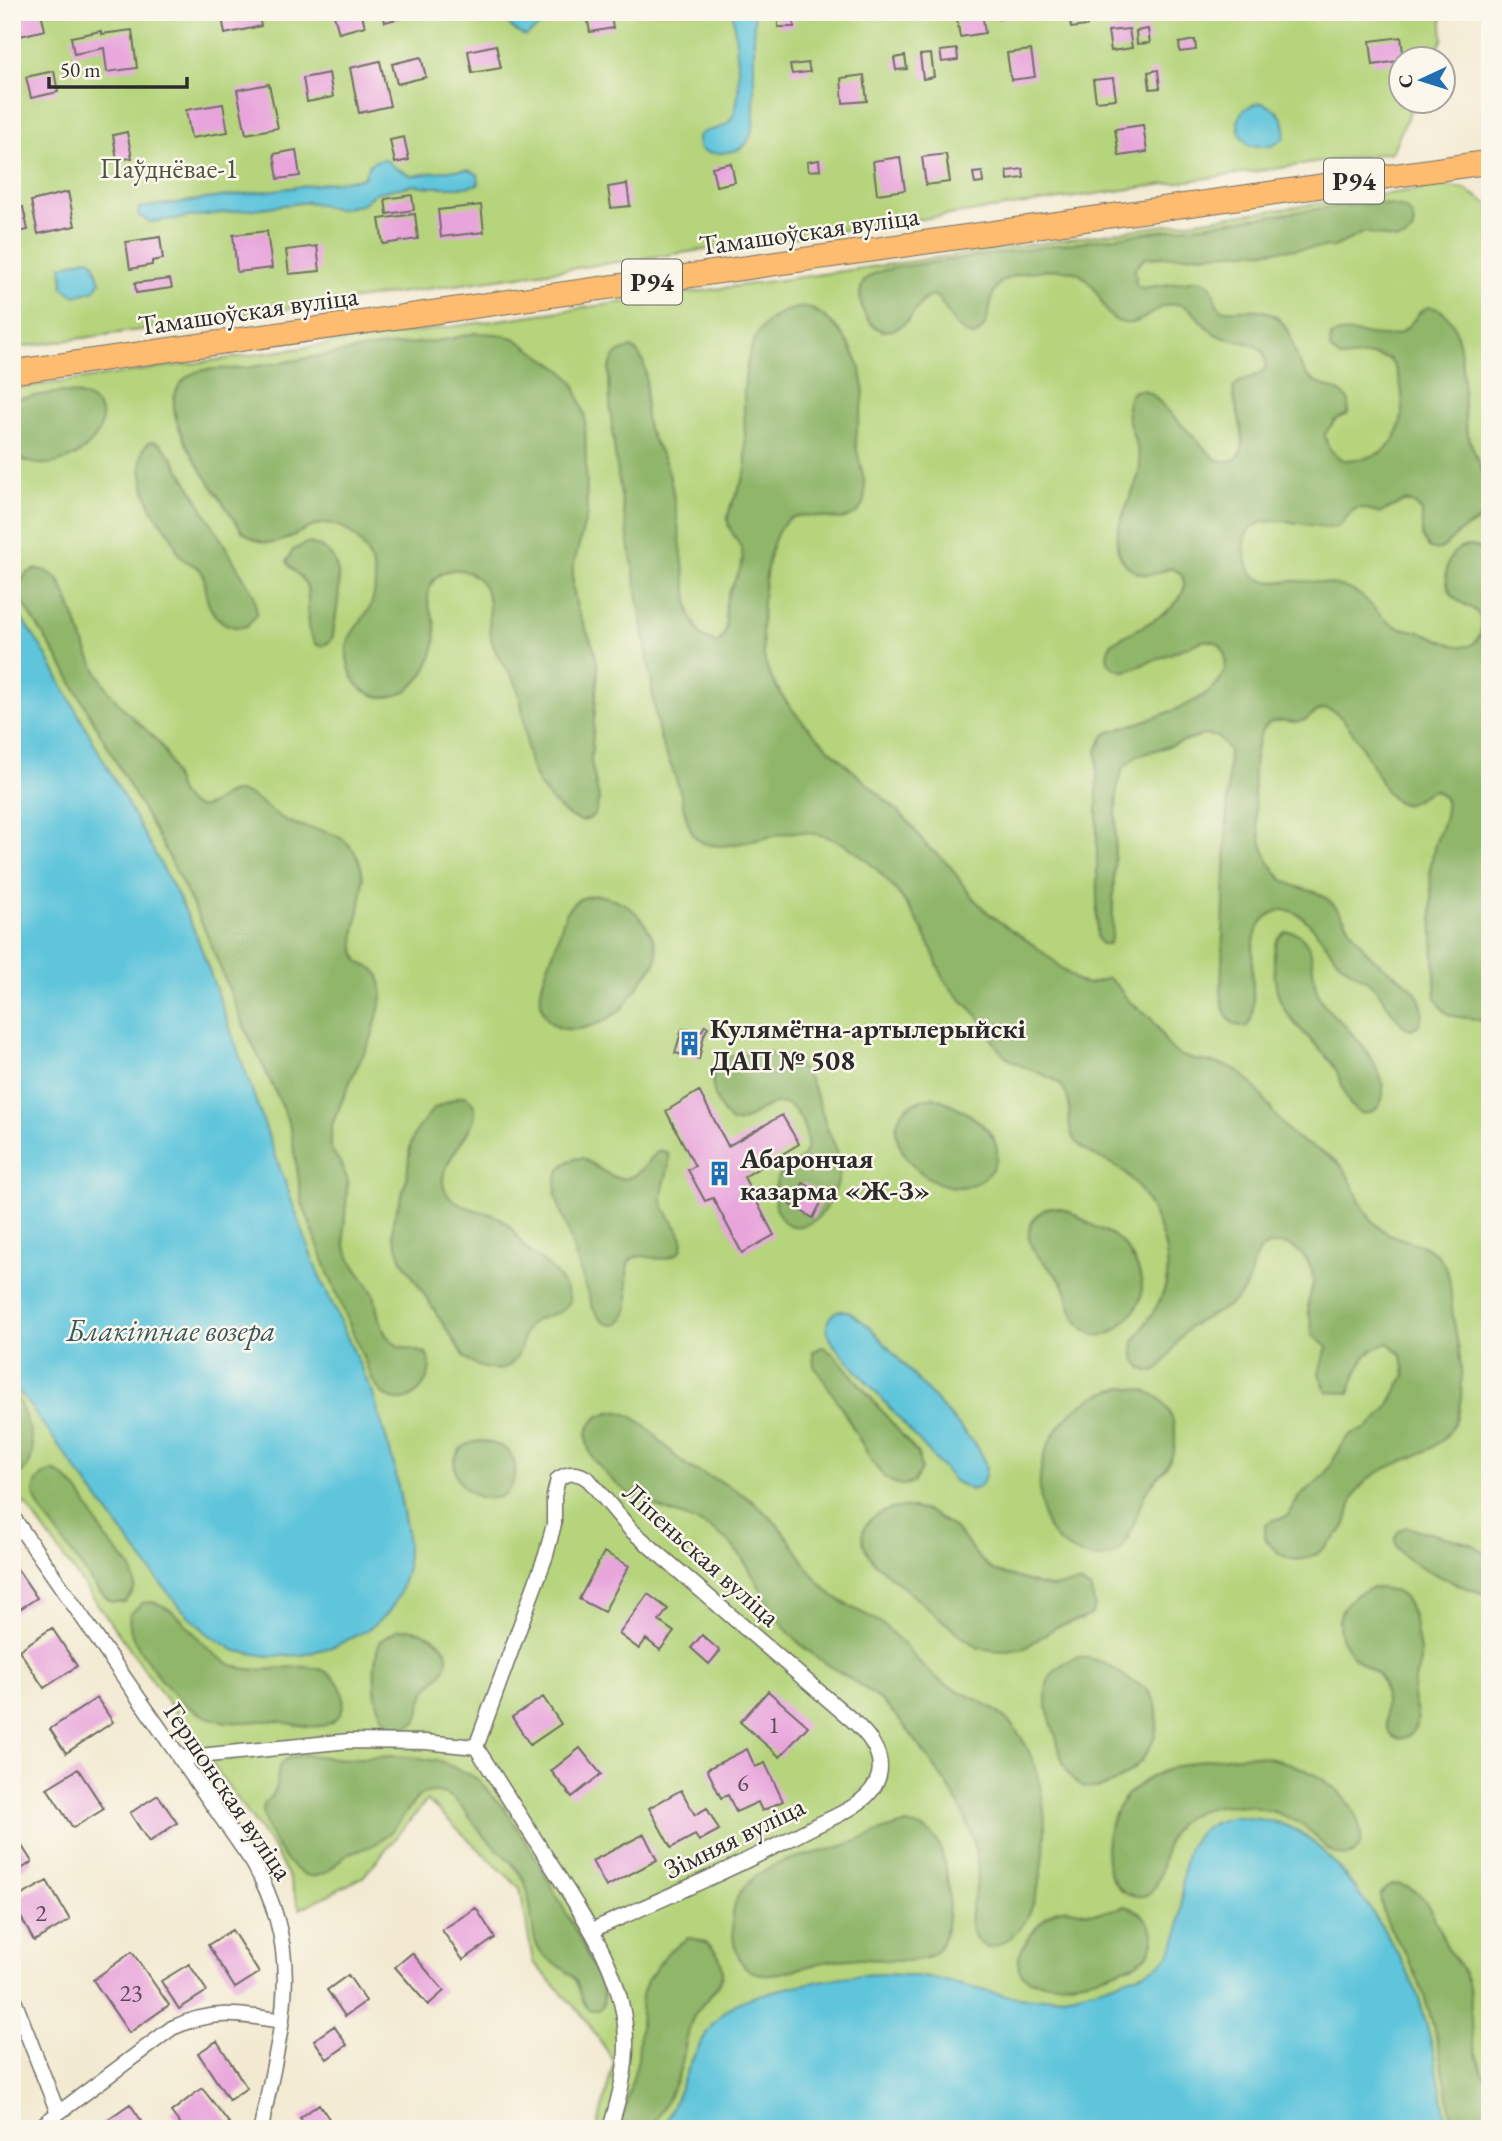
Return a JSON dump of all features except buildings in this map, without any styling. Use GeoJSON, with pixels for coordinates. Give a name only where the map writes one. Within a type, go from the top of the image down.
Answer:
{"type":"FeatureCollection","features":[{"type":"Feature","properties":{"kind":"main road","name":"Тамашоўская вуліца"},"geometry":{"type":"LineString","coordinates":[[12,372],[1490,162]]}},
{"type":"Feature","properties":{"kind":"street","name":"Ліпеньская вуліца"},"geometry":{"type":"LineString","coordinates":[[476,1747],[546,1555],[554,1524],[555,1487],[558,1479],[573,1473],[590,1480],[631,1530],[864,1731],[873,1742],[880,1769]]}},
{"type":"Feature","properties":{"kind":"street","name":"Гершонская вуліца"},"geometry":{"type":"LineString","coordinates":[[12,1516],[267,1887],[277,1912],[286,1964],[282,2021],[261,2129]]}},
{"type":"Feature","properties":{"kind":"street"},"geometry":{"type":"LineString","coordinates":[[179,1758],[349,1741],[425,1742],[476,1747],[592,1930],[617,1986],[626,2034],[625,2071],[610,2129]]}},
{"type":"Feature","properties":{"kind":"street","name":"Зімняя вуліца"},"geometry":{"type":"LineString","coordinates":[[592,1930],[759,1855],[846,1810],[875,1785],[880,1769]]}},
{"type":"Feature","properties":{"kind":"street"},"geometry":{"type":"LineString","coordinates":[[12,1995],[58,2113]]}},
{"type":"Feature","properties":{"kind":"street"},"geometry":{"type":"LineString","coordinates":[[37,2129],[172,2028],[191,2018],[228,2013],[282,2021]]}},
{"type":"Feature","properties":{"kind":"green space","name":"Паўднёвае-1"},"geometry":{"type":"Polygon","coordinates":[[[12,12],[1441,12],[1443,38],[1439,46],[1386,46],[1386,116],[1408,116],[1392,152],[12,348],[12,12]]]}},
{"type":"Feature","properties":{"kind":"green space"},"geometry":{"type":"Polygon","coordinates":[[[1443,186],[1465,189],[1490,205],[1490,2129],[597,2129],[614,2061],[582,2015],[533,1962],[520,1888],[427,1800],[363,1877],[300,1909],[289,1877],[272,1847],[26,1505],[12,1496],[12,389],[1443,186]]]}},
{"type":"Feature","properties":{"kind":"green space"},"geometry":{"type":"Polygon","coordinates":[[[1378,203],[1405,208],[1412,216],[1412,232],[1397,240],[1365,232],[1334,247],[1145,258],[1135,268],[1136,284],[1142,288],[1198,280],[1212,288],[1221,309],[1257,310],[1278,318],[1288,333],[1302,369],[1308,376],[1340,392],[1349,400],[1348,414],[1335,420],[1325,434],[1330,449],[1343,460],[1368,457],[1389,446],[1395,438],[1402,415],[1401,390],[1395,367],[1389,359],[1372,355],[1340,358],[1330,349],[1331,336],[1344,332],[1382,336],[1398,334],[1428,307],[1446,315],[1454,327],[1462,361],[1466,427],[1488,490],[1489,500],[1485,514],[1444,547],[1437,549],[1429,548],[1422,536],[1422,512],[1406,502],[1379,513],[1364,508],[1354,509],[1343,523],[1335,528],[1291,522],[1262,522],[1252,527],[1246,537],[1245,552],[1251,571],[1263,581],[1318,582],[1346,588],[1365,599],[1391,624],[1457,646],[1470,645],[1476,641],[1481,632],[1481,621],[1476,611],[1458,601],[1448,587],[1446,572],[1450,558],[1460,548],[1468,546],[1490,553],[1490,1028],[1474,1019],[1448,1013],[1436,998],[1430,871],[1445,814],[1445,800],[1434,790],[1411,803],[1401,804],[1395,800],[1387,793],[1352,732],[1335,712],[1327,709],[1322,709],[1299,722],[1274,722],[1262,732],[1257,746],[1254,778],[1260,838],[1266,855],[1285,881],[1320,894],[1332,903],[1367,952],[1412,988],[1421,1003],[1423,1014],[1418,1026],[1411,1029],[1404,1026],[1375,988],[1341,963],[1308,923],[1299,915],[1279,911],[1268,916],[1259,927],[1254,941],[1253,1007],[1246,1027],[1230,1021],[1221,995],[1229,751],[1219,737],[1204,735],[1137,756],[1123,768],[1117,788],[1112,936],[1109,944],[1101,944],[1097,937],[1097,750],[1104,735],[1185,706],[1203,695],[1217,683],[1225,669],[1222,649],[1216,642],[1210,641],[1202,641],[1127,671],[1116,669],[1109,664],[1107,655],[1111,644],[1167,611],[1182,593],[1184,583],[1181,575],[1173,569],[1150,574],[1140,573],[1130,568],[1120,556],[1118,530],[1134,488],[1140,462],[1128,415],[1129,398],[1134,391],[1143,390],[1153,395],[1214,458],[1224,461],[1235,459],[1240,454],[1243,438],[1233,390],[1242,380],[1261,373],[1265,368],[1263,352],[1254,345],[1213,333],[1192,311],[1180,305],[1166,305],[1131,323],[1114,319],[1090,283],[1081,275],[1067,270],[1032,272],[1006,279],[994,291],[986,323],[974,336],[958,327],[933,295],[922,302],[905,323],[892,330],[883,330],[869,321],[864,313],[860,294],[867,278],[893,268],[1339,206],[1378,203]]]}},
{"type":"Feature","properties":{"kind":"green space"},"geometry":{"type":"Polygon","coordinates":[[[807,307],[819,313],[841,333],[856,358],[861,373],[863,401],[856,442],[865,493],[864,502],[853,515],[836,519],[797,516],[789,519],[780,529],[773,543],[765,583],[763,642],[764,656],[771,677],[784,698],[822,742],[904,817],[990,915],[1080,982],[1089,984],[1108,978],[1111,980],[1129,1001],[1150,1018],[1178,1054],[1227,1066],[1243,1075],[1293,1135],[1342,1167],[1368,1215],[1381,1229],[1429,1249],[1445,1267],[1461,1374],[1459,1410],[1450,1431],[1436,1445],[1368,1479],[1356,1494],[1342,1531],[1313,1555],[1296,1560],[1280,1554],[1265,1538],[1265,1525],[1290,1513],[1300,1495],[1324,1476],[1345,1440],[1351,1434],[1368,1428],[1386,1410],[1405,1375],[1402,1355],[1389,1343],[1380,1346],[1372,1350],[1362,1362],[1349,1393],[1327,1392],[1319,1374],[1327,1347],[1312,1335],[1308,1308],[1313,1285],[1311,1270],[1298,1250],[1277,1244],[1264,1248],[1257,1255],[1246,1286],[1238,1298],[1188,1329],[1155,1372],[1145,1369],[1137,1363],[1133,1348],[1166,1285],[1167,1259],[1164,1243],[1151,1209],[1130,1178],[1122,1170],[1087,1152],[1075,1140],[1070,1128],[1068,1097],[1060,1084],[1015,1062],[997,1047],[981,1020],[946,982],[922,928],[906,904],[878,870],[850,847],[828,837],[796,832],[741,844],[712,845],[701,842],[690,829],[657,723],[617,471],[609,369],[617,354],[632,348],[644,363],[647,424],[669,473],[691,617],[702,637],[717,643],[724,634],[726,602],[743,558],[729,526],[728,516],[746,470],[744,395],[746,369],[752,346],[763,326],[781,313],[807,307]]]}},
{"type":"Feature","properties":{"kind":"green space"},"geometry":{"type":"Polygon","coordinates":[[[475,333],[514,338],[562,370],[574,383],[585,416],[587,515],[573,567],[573,588],[577,608],[594,648],[598,669],[591,761],[599,799],[595,814],[582,821],[569,816],[555,804],[534,774],[529,760],[517,687],[494,647],[490,634],[488,598],[483,585],[474,576],[453,570],[435,579],[429,589],[428,601],[435,629],[435,644],[423,674],[400,694],[385,697],[368,693],[356,683],[347,660],[350,637],[368,611],[374,592],[374,573],[362,545],[348,531],[333,524],[320,524],[272,543],[258,541],[242,531],[189,448],[175,414],[174,400],[178,387],[184,379],[196,372],[259,366],[475,333]]]}},
{"type":"Feature","properties":{"kind":"green space"},"geometry":{"type":"Polygon","coordinates":[[[63,392],[88,399],[100,411],[101,426],[92,441],[77,455],[57,463],[34,463],[12,454],[12,399],[63,392]]]}},
{"type":"Feature","properties":{"kind":"green space"},"geometry":{"type":"Polygon","coordinates":[[[153,441],[161,444],[173,458],[254,595],[257,614],[247,626],[233,627],[217,617],[209,606],[202,572],[180,556],[169,533],[151,507],[144,486],[141,463],[146,445],[153,441]]]}},
{"type":"Feature","properties":{"kind":"green space"},"geometry":{"type":"Polygon","coordinates":[[[307,543],[321,548],[331,556],[339,580],[333,635],[331,641],[322,646],[317,645],[309,632],[307,588],[287,561],[293,550],[307,543]]]}},
{"type":"Feature","properties":{"kind":"green space"},"geometry":{"type":"Polygon","coordinates":[[[36,569],[50,573],[60,582],[102,680],[124,709],[162,747],[178,788],[187,802],[205,807],[231,793],[244,793],[287,821],[340,837],[357,857],[362,872],[362,888],[355,950],[360,963],[374,969],[379,975],[383,994],[372,1037],[331,1127],[331,1149],[348,1181],[344,1228],[345,1245],[350,1259],[374,1294],[379,1319],[386,1335],[398,1346],[425,1353],[429,1362],[429,1373],[424,1384],[417,1393],[407,1399],[396,1400],[384,1394],[373,1381],[302,1202],[291,1130],[283,1108],[244,1026],[205,930],[168,855],[65,670],[19,596],[22,579],[36,569]]]}},
{"type":"Feature","properties":{"kind":"green space"},"geometry":{"type":"Polygon","coordinates":[[[598,895],[625,904],[639,917],[653,938],[656,961],[618,1012],[588,1027],[565,1029],[555,1026],[547,1019],[542,1008],[541,991],[567,911],[579,900],[598,895]]]}},
{"type":"Feature","properties":{"kind":"green space"},"geometry":{"type":"Polygon","coordinates":[[[1285,932],[1294,932],[1307,944],[1320,998],[1374,1062],[1383,1088],[1382,1099],[1371,1112],[1365,1114],[1355,1110],[1335,1068],[1285,1010],[1275,980],[1274,952],[1279,938],[1285,932]]]}},
{"type":"Feature","properties":{"kind":"green space"},"geometry":{"type":"Polygon","coordinates":[[[759,1052],[786,1058],[805,1073],[837,1150],[840,1172],[830,1202],[817,1218],[800,1226],[785,1223],[775,1202],[778,1178],[800,1160],[806,1149],[805,1130],[794,1109],[785,1104],[770,1105],[746,1119],[732,1123],[716,1100],[713,1082],[718,1066],[737,1054],[759,1052]]]}},
{"type":"Feature","properties":{"kind":"green space"},"geometry":{"type":"Polygon","coordinates":[[[466,1096],[474,1106],[474,1118],[445,1171],[443,1184],[449,1196],[466,1207],[492,1214],[507,1224],[526,1249],[556,1274],[570,1301],[557,1313],[533,1322],[525,1334],[517,1356],[512,1363],[500,1369],[478,1366],[465,1358],[402,1260],[393,1235],[393,1221],[407,1178],[410,1147],[415,1133],[433,1109],[466,1096]]]}},
{"type":"Feature","properties":{"kind":"green space"},"geometry":{"type":"Polygon","coordinates":[[[934,1097],[969,1114],[989,1132],[995,1143],[997,1155],[993,1167],[986,1176],[968,1186],[949,1186],[930,1179],[914,1166],[902,1151],[897,1134],[899,1118],[911,1105],[934,1097]]]}},
{"type":"Feature","properties":{"kind":"green space"},"geometry":{"type":"Polygon","coordinates":[[[660,1150],[668,1153],[669,1158],[662,1201],[679,1232],[682,1247],[667,1258],[639,1256],[630,1260],[626,1312],[615,1325],[607,1324],[598,1317],[592,1306],[556,1196],[558,1175],[568,1162],[582,1158],[611,1176],[625,1178],[641,1170],[660,1150]]]}},
{"type":"Feature","properties":{"kind":"green space"},"geometry":{"type":"Polygon","coordinates":[[[1052,1207],[1068,1211],[1114,1236],[1125,1247],[1138,1268],[1142,1284],[1140,1300],[1126,1320],[1108,1334],[1093,1334],[1081,1325],[1071,1309],[1063,1284],[1032,1249],[1029,1232],[1032,1222],[1040,1212],[1052,1207]]]}},
{"type":"Feature","properties":{"kind":"green space"},"geometry":{"type":"Polygon","coordinates":[[[823,1347],[836,1356],[918,1454],[921,1470],[913,1483],[894,1483],[884,1477],[874,1465],[814,1366],[813,1351],[823,1347]]]}},
{"type":"Feature","properties":{"kind":"green space"},"geometry":{"type":"Polygon","coordinates":[[[1124,1387],[1151,1393],[1165,1404],[1173,1420],[1174,1446],[1166,1466],[1144,1496],[1126,1542],[1110,1556],[1091,1557],[1066,1547],[1050,1530],[1042,1508],[1042,1466],[1057,1430],[1069,1415],[1103,1393],[1124,1387]]]}},
{"type":"Feature","properties":{"kind":"green space"},"geometry":{"type":"Polygon","coordinates":[[[12,1390],[28,1424],[32,1451],[30,1462],[23,1471],[12,1476],[12,1390]]]}},
{"type":"Feature","properties":{"kind":"green space"},"geometry":{"type":"Polygon","coordinates":[[[614,1411],[644,1425],[689,1467],[741,1493],[755,1504],[781,1529],[829,1592],[881,1623],[937,1679],[992,1708],[1006,1719],[1021,1738],[1033,1760],[1040,1786],[1045,1842],[1036,1895],[1027,1918],[1011,1937],[988,1947],[975,1937],[971,1912],[978,1870],[973,1838],[961,1809],[945,1782],[899,1719],[877,1698],[815,1656],[792,1636],[774,1612],[743,1559],[723,1537],[699,1523],[632,1495],[612,1480],[597,1463],[588,1447],[587,1433],[597,1418],[614,1411]]]}},
{"type":"Feature","properties":{"kind":"green space"},"geometry":{"type":"Polygon","coordinates":[[[482,1441],[505,1449],[514,1461],[515,1475],[510,1487],[506,1493],[494,1498],[469,1492],[456,1472],[458,1452],[467,1445],[482,1441]]]}},
{"type":"Feature","properties":{"kind":"green space"},"geometry":{"type":"Polygon","coordinates":[[[53,1471],[71,1482],[106,1538],[131,1570],[135,1586],[125,1602],[111,1602],[98,1590],[40,1509],[35,1497],[35,1486],[41,1477],[53,1471]]]}},
{"type":"Feature","properties":{"kind":"green space"},"geometry":{"type":"Polygon","coordinates":[[[895,1508],[927,1511],[949,1524],[992,1570],[1040,1585],[1051,1587],[1080,1583],[1090,1588],[1095,1606],[1091,1614],[1056,1627],[1025,1648],[1007,1651],[979,1648],[876,1564],[869,1554],[862,1537],[864,1529],[874,1517],[895,1508]]]}},
{"type":"Feature","properties":{"kind":"green space"},"geometry":{"type":"Polygon","coordinates":[[[1407,1527],[1472,1544],[1490,1556],[1490,1594],[1457,1584],[1406,1557],[1400,1552],[1395,1536],[1407,1527]]]}},
{"type":"Feature","properties":{"kind":"green space"},"geometry":{"type":"Polygon","coordinates":[[[1372,1588],[1392,1590],[1404,1598],[1411,1611],[1418,1638],[1420,1661],[1413,1692],[1418,1720],[1414,1731],[1403,1738],[1395,1738],[1387,1726],[1382,1681],[1376,1673],[1354,1657],[1341,1636],[1340,1616],[1344,1607],[1351,1599],[1372,1588]]]}},
{"type":"Feature","properties":{"kind":"green space"},"geometry":{"type":"Polygon","coordinates":[[[152,1602],[175,1613],[211,1651],[235,1666],[258,1670],[304,1667],[324,1671],[338,1684],[342,1692],[342,1709],[338,1717],[321,1726],[310,1727],[274,1721],[231,1722],[195,1711],[167,1686],[132,1635],[130,1614],[142,1603],[152,1602]]]}},
{"type":"Feature","properties":{"kind":"green space"},"geometry":{"type":"Polygon","coordinates":[[[407,1629],[431,1636],[438,1641],[447,1653],[447,1661],[444,1670],[424,1695],[416,1722],[401,1728],[390,1725],[382,1716],[377,1702],[375,1669],[380,1642],[397,1630],[407,1629]]]}},
{"type":"Feature","properties":{"kind":"green space"},"geometry":{"type":"Polygon","coordinates":[[[1077,1657],[1102,1662],[1113,1668],[1147,1690],[1156,1705],[1156,1731],[1146,1754],[1122,1778],[1100,1787],[1080,1785],[1068,1773],[1047,1705],[1046,1691],[1051,1675],[1062,1664],[1077,1657]]]}},
{"type":"Feature","properties":{"kind":"green space"},"geometry":{"type":"Polygon","coordinates":[[[1252,1755],[1302,1768],[1331,1786],[1344,1798],[1360,1828],[1360,1843],[1355,1852],[1346,1856],[1335,1853],[1307,1829],[1284,1816],[1256,1808],[1228,1805],[1201,1810],[1177,1826],[1170,1836],[1159,1878],[1150,1893],[1132,1895],[1116,1884],[1108,1866],[1108,1835],[1119,1806],[1132,1790],[1149,1778],[1189,1763],[1252,1755]]]}},
{"type":"Feature","properties":{"kind":"green space"},"geometry":{"type":"Polygon","coordinates":[[[296,1756],[344,1759],[395,1756],[420,1758],[442,1762],[476,1778],[505,1809],[535,1856],[577,1933],[602,1988],[604,2002],[599,2010],[590,2010],[573,1977],[540,1952],[533,1931],[525,1883],[517,1870],[452,1797],[432,1792],[420,1795],[395,1827],[374,1845],[347,1855],[322,1875],[308,1876],[298,1871],[274,1842],[264,1820],[263,1808],[276,1789],[281,1764],[296,1756]]]}},
{"type":"Feature","properties":{"kind":"green space"},"geometry":{"type":"Polygon","coordinates":[[[907,1824],[931,1834],[944,1859],[949,1897],[948,1917],[939,1948],[930,1956],[906,1961],[839,1960],[774,1974],[757,1973],[742,1963],[734,1944],[732,1923],[736,1901],[749,1882],[781,1863],[907,1824]]]}},
{"type":"Feature","properties":{"kind":"green space"},"geometry":{"type":"Polygon","coordinates":[[[1394,1884],[1416,1892],[1424,1899],[1468,1982],[1474,2047],[1490,2091],[1490,2129],[1454,2129],[1437,2041],[1425,1998],[1381,1903],[1381,1894],[1394,1884]]]}},
{"type":"Feature","properties":{"kind":"green space"},"geometry":{"type":"Polygon","coordinates":[[[1124,1906],[1143,1916],[1154,1935],[1149,1953],[1135,1963],[1092,1978],[1044,1983],[1027,1978],[1019,1967],[1023,1947],[1029,1937],[1041,1922],[1055,1911],[1069,1909],[1096,1913],[1124,1906]]]}},
{"type":"Feature","properties":{"kind":"green space"},"geometry":{"type":"Polygon","coordinates":[[[688,1938],[709,1945],[714,1950],[721,1963],[721,1978],[693,2018],[677,2078],[652,2129],[619,2129],[638,2059],[642,1995],[647,1981],[668,1952],[688,1938]]]}},
{"type":"Feature","properties":{"kind":"water"},"geometry":{"type":"Polygon","coordinates":[[[503,12],[543,12],[539,27],[526,36],[512,27],[503,12]]]}},
{"type":"Feature","properties":{"kind":"water"},"geometry":{"type":"Polygon","coordinates":[[[733,12],[754,12],[754,124],[750,138],[740,149],[709,153],[699,148],[698,136],[728,123],[737,100],[739,86],[733,12]]]}},
{"type":"Feature","properties":{"kind":"water"},"geometry":{"type":"Polygon","coordinates":[[[1262,103],[1273,108],[1280,116],[1284,126],[1284,138],[1272,146],[1250,146],[1240,133],[1239,119],[1246,108],[1262,103]]]}},
{"type":"Feature","properties":{"kind":"water"},"geometry":{"type":"Polygon","coordinates":[[[385,159],[412,176],[468,170],[478,174],[479,184],[466,187],[414,185],[375,193],[361,205],[337,209],[308,202],[150,222],[138,215],[139,208],[364,178],[370,164],[385,159]]]}},
{"type":"Feature","properties":{"kind":"water"},"geometry":{"type":"Polygon","coordinates":[[[89,258],[94,262],[100,282],[95,290],[76,296],[63,288],[62,266],[89,258]]]}},
{"type":"Feature","properties":{"kind":"water","name":"Блакітнае возера"},"geometry":{"type":"Polygon","coordinates":[[[12,605],[42,648],[178,896],[196,934],[315,1266],[373,1394],[394,1465],[407,1532],[407,1568],[399,1595],[388,1613],[369,1629],[335,1646],[302,1655],[268,1656],[236,1651],[208,1634],[156,1578],[12,1382],[12,605]]]}},
{"type":"Feature","properties":{"kind":"water"},"geometry":{"type":"Polygon","coordinates":[[[837,1311],[848,1311],[870,1327],[973,1442],[981,1453],[986,1469],[980,1487],[971,1490],[954,1481],[834,1345],[827,1323],[837,1311]]]}},
{"type":"Feature","properties":{"kind":"water"},"geometry":{"type":"Polygon","coordinates":[[[1237,1817],[1276,1822],[1307,1838],[1327,1855],[1346,1877],[1383,1928],[1419,1999],[1432,2047],[1448,2129],[663,2129],[695,2054],[711,2027],[726,2010],[749,1998],[837,1978],[891,1974],[929,1978],[1010,1996],[1038,1998],[1092,1990],[1145,1972],[1166,1958],[1177,1938],[1184,1864],[1192,1842],[1208,1826],[1237,1817]]]}},
{"type":"Feature","properties":{"kind":"place","name":"Кулямётна-артылерыйскі ДАП № 508"},"geometry":{"type":"Point","coordinates":[690,1044]}},
{"type":"Feature","properties":{"kind":"place","name":"Абарончая казарма «Ж-З»"},"geometry":{"type":"Point","coordinates":[720,1174]}}]}
